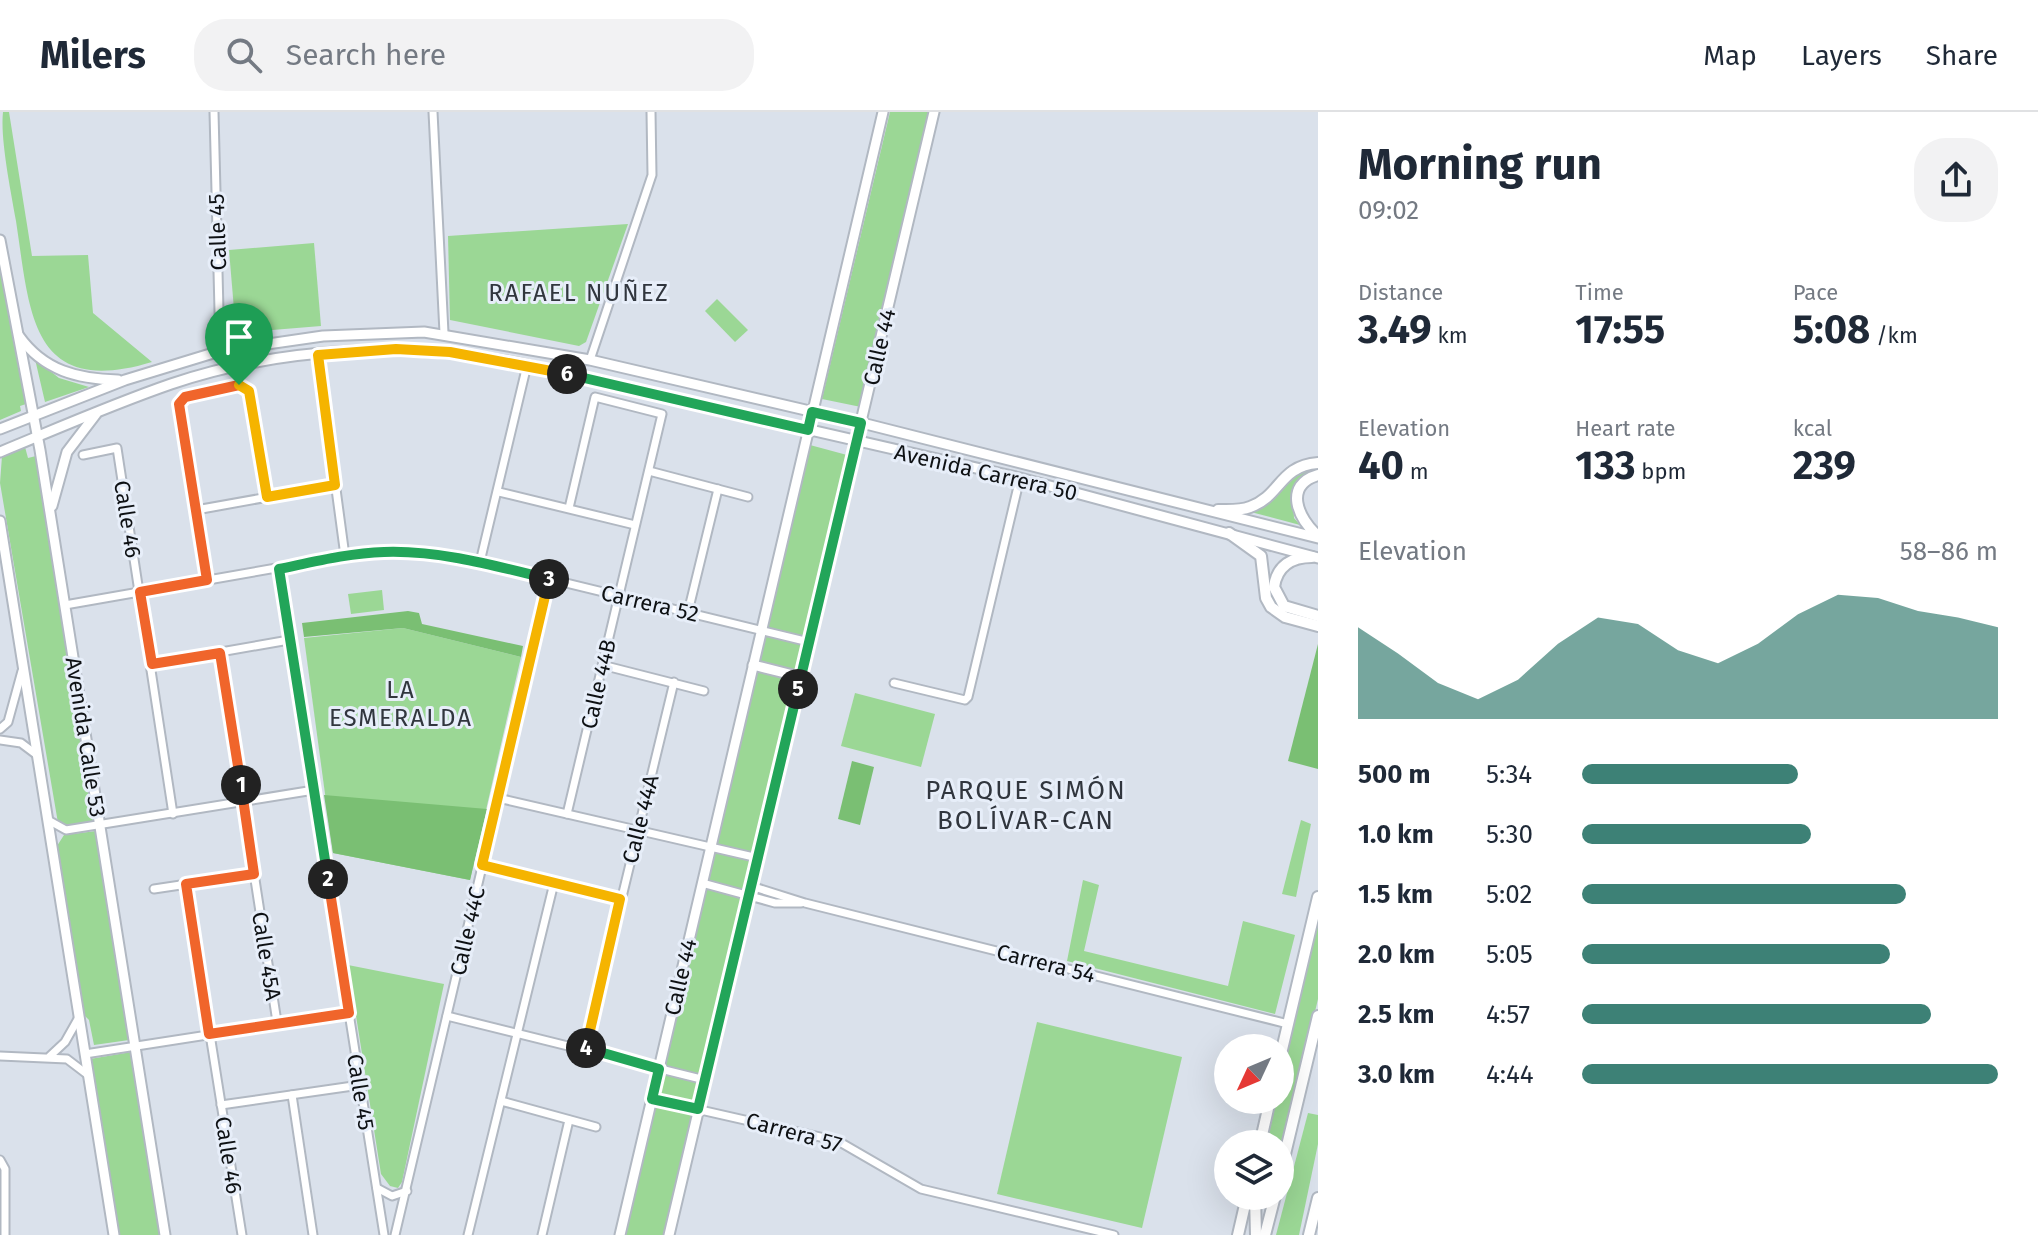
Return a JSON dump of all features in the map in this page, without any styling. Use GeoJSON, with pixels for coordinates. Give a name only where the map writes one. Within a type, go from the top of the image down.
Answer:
{"type":"FeatureCollection","features":[{"type":"Feature","properties":{"kind":"main road","name":"Calle 44"},"geometry":{"type":"LineString","coordinates":[[620,1235],[883,112]]}},
{"type":"Feature","properties":{"kind":"main road","name":"Calle 44"},"geometry":{"type":"LineString","coordinates":[[669,1235],[934,112]]}},
{"type":"Feature","properties":{"kind":"main road","name":"Avenida Calle 53"},"geometry":{"type":"LineString","coordinates":[[0,240],[38,436],[165,1235]]}},
{"type":"Feature","properties":{"kind":"main road","name":"Avenida Carrera 50"},"geometry":{"type":"LineString","coordinates":[[0,429],[125,380],[220,351],[323,336],[409,331],[444,333],[590,360],[861,423],[1318,537]]}},
{"type":"Feature","properties":{"kind":"main road"},"geometry":{"type":"LineString","coordinates":[[16,332],[31,351],[57,369],[89,379],[125,380]]}},
{"type":"Feature","properties":{"kind":"main road","name":"Avenida Carrera 50"},"geometry":{"type":"LineString","coordinates":[[0,452],[99,411],[194,377],[274,360],[318,355],[396,349],[450,352],[527,365],[1020,478],[1315,558]]}},
{"type":"Feature","properties":{"kind":"main road"},"geometry":{"type":"LineString","coordinates":[[50,514],[67,452],[99,411]]}},
{"type":"Feature","properties":{"kind":"main road"},"geometry":{"type":"LineString","coordinates":[[1218,510],[1252,507],[1271,493],[1293,469],[1318,463]]}},
{"type":"Feature","properties":{"kind":"main road"},"geometry":{"type":"LineString","coordinates":[[1318,475],[1303,483],[1296,500],[1300,518],[1318,537]]}},
{"type":"Feature","properties":{"kind":"main road"},"geometry":{"type":"LineString","coordinates":[[0,521],[114,1235]]}},
{"type":"Feature","properties":{"kind":"main road"},"geometry":{"type":"LineString","coordinates":[[1229,533],[1261,556],[1266,598],[1275,611],[1318,626]]}},
{"type":"Feature","properties":{"kind":"main road"},"geometry":{"type":"LineString","coordinates":[[1315,558],[1288,561],[1279,572],[1274,587],[1284,606],[1318,616]]}},
{"type":"Feature","properties":{"kind":"main road"},"geometry":{"type":"LineString","coordinates":[[753,665],[801,677]]}},
{"type":"Feature","properties":{"kind":"main road"},"geometry":{"type":"LineString","coordinates":[[1286,1034],[1318,897]]}},
{"type":"Feature","properties":{"kind":"main road"},"geometry":{"type":"LineString","coordinates":[[1291,1130],[1318,1016]]}},
{"type":"Feature","properties":{"kind":"main road"},"geometry":{"type":"LineString","coordinates":[[1309,1235],[1318,1198]]}},
{"type":"Feature","properties":{"kind":"main road"},"geometry":{"type":"LineString","coordinates":[[1238,1235],[1244,1210]]}},
{"type":"Feature","properties":{"kind":"main road"},"geometry":{"type":"LineString","coordinates":[[1255,1210],[1256,1235]]}},
{"type":"Feature","properties":{"kind":"main road"},"geometry":{"type":"LineString","coordinates":[[1265,1235],[1271,1210]]}},
{"type":"Feature","properties":{"kind":"street","name":"Calle 45"},"geometry":{"type":"LineString","coordinates":[[214,112],[220,351]]}},
{"type":"Feature","properties":{"kind":"street"},"geometry":{"type":"LineString","coordinates":[[433,112],[444,333]]}},
{"type":"Feature","properties":{"kind":"street"},"geometry":{"type":"LineString","coordinates":[[590,360],[652,175],[651,112]]}},
{"type":"Feature","properties":{"kind":"street"},"geometry":{"type":"LineString","coordinates":[[318,355],[345,556]]}},
{"type":"Feature","properties":{"kind":"street"},"geometry":{"type":"LineString","coordinates":[[480,562],[527,365]]}},
{"type":"Feature","properties":{"kind":"street"},"geometry":{"type":"LineString","coordinates":[[207,580],[180,400],[239,385],[246,387],[267,497]]}},
{"type":"Feature","properties":{"kind":"street","name":"Calle 44B"},"geometry":{"type":"LineString","coordinates":[[567,814],[662,414],[595,397],[569,508]]}},
{"type":"Feature","properties":{"kind":"street","name":"Calle 46"},"geometry":{"type":"LineString","coordinates":[[83,455],[117,448],[173,814]]}},
{"type":"Feature","properties":{"kind":"street"},"geometry":{"type":"LineString","coordinates":[[649,471],[748,497]]}},
{"type":"Feature","properties":{"kind":"street"},"geometry":{"type":"LineString","coordinates":[[894,683],[965,700],[968,697],[1020,478]]}},
{"type":"Feature","properties":{"kind":"street"},"geometry":{"type":"LineString","coordinates":[[196,510],[335,485]]}},
{"type":"Feature","properties":{"kind":"street"},"geometry":{"type":"LineString","coordinates":[[688,612],[718,489]]}},
{"type":"Feature","properties":{"kind":"street"},"geometry":{"type":"LineString","coordinates":[[499,492],[635,525]]}},
{"type":"Feature","properties":{"kind":"street","name":"Carrera 52"},"geometry":{"type":"LineString","coordinates":[[65,605],[345,556],[402,552],[480,562],[809,642]]}},
{"type":"Feature","properties":{"kind":"street","name":"Calle 45"},"geometry":{"type":"LineString","coordinates":[[279,569],[384,1235]]}},
{"type":"Feature","properties":{"kind":"street","name":"Calle 44C"},"geometry":{"type":"LineString","coordinates":[[395,1235],[550,579]]}},
{"type":"Feature","properties":{"kind":"street"},"geometry":{"type":"LineString","coordinates":[[152,664],[289,640]]}},
{"type":"Feature","properties":{"kind":"street","name":"Calle 45A"},"geometry":{"type":"LineString","coordinates":[[220,653],[277,1022]]}},
{"type":"Feature","properties":{"kind":"street"},"geometry":{"type":"LineString","coordinates":[[0,729],[8,722],[24,665]]}},
{"type":"Feature","properties":{"kind":"street"},"geometry":{"type":"LineString","coordinates":[[602,665],[704,691]]}},
{"type":"Feature","properties":{"kind":"street","name":"Calle 44A"},"geometry":{"type":"LineString","coordinates":[[585,1050],[674,682]]}},
{"type":"Feature","properties":{"kind":"street"},"geometry":{"type":"LineString","coordinates":[[0,740],[21,743],[38,756]]}},
{"type":"Feature","properties":{"kind":"street"},"geometry":{"type":"LineString","coordinates":[[48,820],[66,830],[314,790]]}},
{"type":"Feature","properties":{"kind":"street"},"geometry":{"type":"LineString","coordinates":[[498,798],[758,858]]}},
{"type":"Feature","properties":{"kind":"street"},"geometry":{"type":"LineString","coordinates":[[482,865],[620,899]]}},
{"type":"Feature","properties":{"kind":"street"},"geometry":{"type":"LineString","coordinates":[[154,889],[254,874]]}},
{"type":"Feature","properties":{"kind":"street"},"geometry":{"type":"LineString","coordinates":[[468,1235],[554,883]]}},
{"type":"Feature","properties":{"kind":"street","name":"Carrera 54"},"geometry":{"type":"LineString","coordinates":[[702,883],[805,903],[1288,1024]]}},
{"type":"Feature","properties":{"kind":"street","name":"Calle 46"},"geometry":{"type":"LineString","coordinates":[[186,884],[242,1235]]}},
{"type":"Feature","properties":{"kind":"street"},"geometry":{"type":"LineString","coordinates":[[85,1054],[349,1013]]}},
{"type":"Feature","properties":{"kind":"street"},"geometry":{"type":"LineString","coordinates":[[447,1016],[705,1080]]}},
{"type":"Feature","properties":{"kind":"street"},"geometry":{"type":"LineString","coordinates":[[50,1056],[65,1042],[79,1017]]}},
{"type":"Feature","properties":{"kind":"street"},"geometry":{"type":"LineString","coordinates":[[0,1056],[50,1056],[74,1062],[88,1075]]}},
{"type":"Feature","properties":{"kind":"street"},"geometry":{"type":"LineString","coordinates":[[221,1105],[360,1085]]}},
{"type":"Feature","properties":{"kind":"street"},"geometry":{"type":"LineString","coordinates":[[292,1095],[313,1235]]}},
{"type":"Feature","properties":{"kind":"street","name":"Carrera 57"},"geometry":{"type":"LineString","coordinates":[[652,1099],[838,1141],[908,1184],[1114,1235]]}},
{"type":"Feature","properties":{"kind":"street"},"geometry":{"type":"LineString","coordinates":[[501,1101],[596,1127]]}},
{"type":"Feature","properties":{"kind":"street"},"geometry":{"type":"LineString","coordinates":[[542,1235],[569,1120]]}},
{"type":"Feature","properties":{"kind":"street"},"geometry":{"type":"LineString","coordinates":[[0,1160],[5,1169],[5,1235]]}},
{"type":"Feature","properties":{"kind":"street"},"geometry":{"type":"LineString","coordinates":[[377,1188],[392,1196],[407,1191]]}},
{"type":"Feature","properties":{"kind":"street"},"geometry":{"type":"LineString","coordinates":[[1063,1235],[1066,1224]]}},
{"type":"Feature","properties":{"kind":"green space"},"geometry":{"type":"Polygon","coordinates":[[[3,112],[9,112],[32,256],[88,255],[93,313],[152,362],[112,370],[81,368],[59,358],[44,340],[26,287],[4,151],[3,112]]]}},
{"type":"Feature","properties":{"kind":"green space"},"geometry":{"type":"Polygon","coordinates":[[[890,112],[929,112],[861,407],[822,399],[890,112]]]}},
{"type":"Feature","properties":{"kind":"green space"},"geometry":{"type":"Polygon","coordinates":[[[628,224],[586,342],[579,346],[450,320],[448,236],[628,224]]]}},
{"type":"Feature","properties":{"kind":"green space"},"geometry":{"type":"Polygon","coordinates":[[[314,243],[321,326],[236,333],[229,250],[314,243]]]}},
{"type":"Feature","properties":{"kind":"green space"},"geometry":{"type":"Polygon","coordinates":[[[0,265],[26,404],[20,406],[21,411],[0,420],[0,265]]]}},
{"type":"Feature","properties":{"kind":"green space"},"geometry":{"type":"Polygon","coordinates":[[[717,299],[748,330],[735,342],[705,311],[717,299]]]}},
{"type":"Feature","properties":{"kind":"green space"},"geometry":{"type":"Polygon","coordinates":[[[35,359],[59,378],[89,387],[45,402],[35,359]]]}},
{"type":"Feature","properties":{"kind":"green space"},"geometry":{"type":"Polygon","coordinates":[[[810,445],[847,455],[664,1235],[626,1235],[810,445]]]}},
{"type":"Feature","properties":{"kind":"green space"},"geometry":{"type":"Polygon","coordinates":[[[25,447],[28,458],[36,456],[94,822],[64,826],[58,823],[0,483],[2,456],[25,447]]]}},
{"type":"Feature","properties":{"kind":"green space"},"geometry":{"type":"Polygon","coordinates":[[[1318,467],[1293,498],[1294,518],[1300,525],[1247,511],[1301,470],[1318,467]]]}},
{"type":"Feature","properties":{"kind":"green space"},"geometry":{"type":"Polygon","coordinates":[[[382,590],[384,610],[351,614],[348,594],[382,590]]]}},
{"type":"Feature","properties":{"kind":"green space"},"geometry":{"type":"Polygon","coordinates":[[[408,611],[419,613],[422,624],[523,646],[521,657],[403,628],[304,637],[302,623],[408,611]]]}},
{"type":"Feature","properties":{"kind":"green space"},"geometry":{"type":"Polygon","coordinates":[[[403,628],[521,657],[470,880],[333,853],[304,638],[403,628]]]}},
{"type":"Feature","properties":{"kind":"green space"},"geometry":{"type":"Polygon","coordinates":[[[1318,644],[1318,769],[1288,761],[1318,644]]]}},
{"type":"Feature","properties":{"kind":"green space"},"geometry":{"type":"Polygon","coordinates":[[[855,693],[935,714],[921,767],[841,746],[855,693]]]}},
{"type":"Feature","properties":{"kind":"green space"},"geometry":{"type":"Polygon","coordinates":[[[852,761],[874,767],[860,825],[838,819],[852,761]]]}},
{"type":"Feature","properties":{"kind":"green space"},"geometry":{"type":"Polygon","coordinates":[[[324,795],[487,809],[470,880],[333,853],[324,795]]]}},
{"type":"Feature","properties":{"kind":"green space"},"geometry":{"type":"Polygon","coordinates":[[[1301,820],[1311,824],[1296,897],[1282,894],[1301,820]]]}},
{"type":"Feature","properties":{"kind":"green space"},"geometry":{"type":"Polygon","coordinates":[[[96,831],[129,1040],[94,1045],[89,1020],[84,1015],[57,846],[64,835],[96,831]]]}},
{"type":"Feature","properties":{"kind":"green space"},"geometry":{"type":"Polygon","coordinates":[[[1083,880],[1099,885],[1084,951],[1228,986],[1243,921],[1295,935],[1275,1014],[1067,961],[1083,880]]]}},
{"type":"Feature","properties":{"kind":"green space"},"geometry":{"type":"Polygon","coordinates":[[[1318,922],[1318,999],[1294,1099],[1294,1034],[1291,1034],[1318,922]]]}},
{"type":"Feature","properties":{"kind":"green space"},"geometry":{"type":"Polygon","coordinates":[[[348,965],[444,984],[402,1182],[398,1188],[390,1186],[381,1174],[348,965]]]}},
{"type":"Feature","properties":{"kind":"green space"},"geometry":{"type":"Polygon","coordinates":[[[1037,1022],[1182,1057],[1142,1228],[997,1194],[1037,1022]]]}},
{"type":"Feature","properties":{"kind":"green space"},"geometry":{"type":"Polygon","coordinates":[[[131,1052],[160,1235],[118,1235],[90,1059],[131,1052]]]}},
{"type":"Feature","properties":{"kind":"green space"},"geometry":{"type":"Polygon","coordinates":[[[1308,1113],[1318,1115],[1318,1144],[1299,1235],[1276,1235],[1283,1210],[1294,1210],[1294,1166],[1308,1113]]]}},
{"type":"Feature","properties":{"kind":"green space"},"geometry":{"type":"Polygon","coordinates":[[[1273,1114],[1291,1114],[1287,1130],[1269,1130],[1273,1114]]]}},
{"type":"Feature","properties":{"kind":"district","name":"RAFAEL NUÑEZ"},"geometry":{"type":"Point","coordinates":[579,293]}},
{"type":"Feature","properties":{"kind":"district","name":"LA ESMERALDA"},"geometry":{"type":"Point","coordinates":[401,704]}},
{"type":"Feature","properties":{"kind":"district","name":"PARQUE SIMÓN BOLÍVAR-CAN"},"geometry":{"type":"Point","coordinates":[1026,805]}},
{"type":"Feature","properties":{"kind":"route"},"geometry":{"type":"LineString","coordinates":[[396,349],[450,352],[527,365],[808,430],[812,412],[861,423],[698,1109],[652,1099],[659,1069],[585,1050],[620,899],[482,865],[550,579],[480,562],[382,552],[279,569],[349,1013],[209,1034],[186,884],[254,874],[244,803],[220,653],[152,664],[140,592],[207,580],[179,404],[185,397],[239,385],[244,385],[249,391],[267,497],[335,485],[318,355],[396,349]]}}]}
